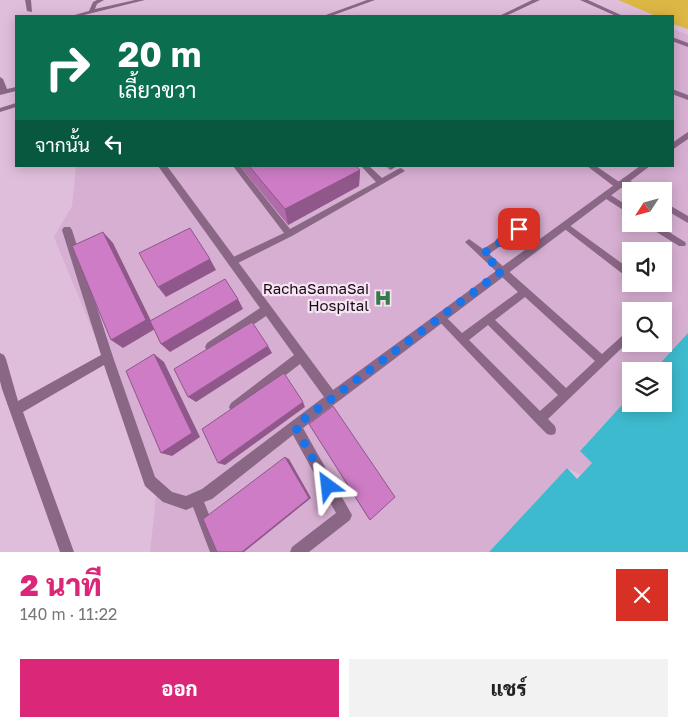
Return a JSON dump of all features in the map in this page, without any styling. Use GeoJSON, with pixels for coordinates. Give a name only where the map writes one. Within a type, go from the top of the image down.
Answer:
{"type":"FeatureCollection","features":[{"type":"Feature","properties":{"kind":"street"},"geometry":{"type":"LineString","coordinates":[[28,0],[30,11]]}},
{"type":"Feature","properties":{"kind":"street"},"geometry":{"type":"LineString","coordinates":[[91,12],[95,4],[101,0]]}},
{"type":"Feature","properties":{"kind":"street"},"geometry":{"type":"LineString","coordinates":[[78,15],[142,0]]}},
{"type":"Feature","properties":{"kind":"street"},"geometry":{"type":"LineString","coordinates":[[330,15],[348,11],[372,0]]}},
{"type":"Feature","properties":{"kind":"street"},"geometry":{"type":"LineString","coordinates":[[504,15],[537,0]]}},
{"type":"Feature","properties":{"kind":"street"},"geometry":{"type":"LineString","coordinates":[[582,0],[618,15]]}},
{"type":"Feature","properties":{"kind":"street"},"geometry":{"type":"LineString","coordinates":[[674,39],[688,45]]}},
{"type":"Feature","properties":{"kind":"street"},"geometry":{"type":"LineString","coordinates":[[0,79],[2,92],[15,88]]}},
{"type":"Feature","properties":{"kind":"street"},"geometry":{"type":"LineString","coordinates":[[674,91],[688,98]]}},
{"type":"Feature","properties":{"kind":"street"},"geometry":{"type":"LineString","coordinates":[[674,146],[688,136]]}},
{"type":"Feature","properties":{"kind":"street"},"geometry":{"type":"LineString","coordinates":[[163,167],[332,398]]}},
{"type":"Feature","properties":{"kind":"street"},"geometry":{"type":"LineString","coordinates":[[623,182],[645,167]]}},
{"type":"Feature","properties":{"kind":"street"},"geometry":{"type":"LineString","coordinates":[[67,230],[107,357],[150,481],[168,497],[186,503],[207,494],[440,317],[622,183]]}},
{"type":"Feature","properties":{"kind":"street"},"geometry":{"type":"LineString","coordinates":[[203,352],[268,310]]}},
{"type":"Feature","properties":{"kind":"street"},"geometry":{"type":"LineString","coordinates":[[224,416],[302,356]]}},
{"type":"Feature","properties":{"kind":"street"},"geometry":{"type":"LineString","coordinates":[[16,410],[107,357]]}},
{"type":"Feature","properties":{"kind":"street"},"geometry":{"type":"LineString","coordinates":[[0,359],[16,410],[67,552]]}},
{"type":"Feature","properties":{"kind":"street"},"geometry":{"type":"LineString","coordinates":[[295,426],[345,515],[297,552]]}},
{"type":"Feature","properties":{"kind":"street"},"geometry":{"type":"LineString","coordinates":[[196,498],[217,552]]}},
{"type":"Feature","properties":{"kind":"lane"},"geometry":{"type":"LineString","coordinates":[[0,110],[15,105]]}},
{"type":"Feature","properties":{"kind":"lane"},"geometry":{"type":"LineString","coordinates":[[237,167],[290,234]]}},
{"type":"Feature","properties":{"kind":"lane"},"geometry":{"type":"LineString","coordinates":[[365,167],[381,182]]}},
{"type":"Feature","properties":{"kind":"lane"},"geometry":{"type":"LineString","coordinates":[[592,167],[622,183]]}},
{"type":"Feature","properties":{"kind":"lane"},"geometry":{"type":"LineString","coordinates":[[232,262],[290,234],[401,171]]}},
{"type":"Feature","properties":{"kind":"lane"},"geometry":{"type":"LineString","coordinates":[[606,195],[622,206]]}},
{"type":"Feature","properties":{"kind":"lane"},"geometry":{"type":"LineString","coordinates":[[672,210],[688,220]]}},
{"type":"Feature","properties":{"kind":"lane"},"geometry":{"type":"LineString","coordinates":[[565,225],[622,269]]}},
{"type":"Feature","properties":{"kind":"lane"},"geometry":{"type":"LineString","coordinates":[[483,254],[519,229]]}},
{"type":"Feature","properties":{"kind":"lane"},"geometry":{"type":"LineString","coordinates":[[663,232],[682,244]]}},
{"type":"Feature","properties":{"kind":"lane"},"geometry":{"type":"LineString","coordinates":[[469,242],[602,361]]}},
{"type":"Feature","properties":{"kind":"lane"},"geometry":{"type":"LineString","coordinates":[[462,339],[525,292]]}},
{"type":"Feature","properties":{"kind":"lane"},"geometry":{"type":"LineString","coordinates":[[440,317],[551,430]]}},
{"type":"Feature","properties":{"kind":"lane"},"geometry":{"type":"LineString","coordinates":[[488,320],[566,394]]}},
{"type":"Feature","properties":{"kind":"lane"},"geometry":{"type":"LineString","coordinates":[[540,418],[622,342]]}},
{"type":"Feature","properties":{"kind":"shaded area"},"geometry":{"type":"Polygon","coordinates":[[[618,0],[688,0],[688,29],[674,24],[674,15],[654,15],[618,0]]]}},
{"type":"Feature","properties":{"kind":"shaded area","name":"RachaSamaSai Hospital"},"geometry":{"type":"Polygon","coordinates":[[[674,29],[688,35],[688,333],[672,350],[672,302],[622,302],[622,352],[670,352],[661,362],[622,362],[622,405],[580,450],[592,463],[581,475],[567,468],[489,552],[150,552],[157,487],[54,237],[72,206],[76,167],[674,167],[674,29]]]}},
{"type":"Feature","properties":{"kind":"water"},"geometry":{"type":"Polygon","coordinates":[[[688,333],[688,552],[489,552],[567,468],[577,479],[592,463],[580,451],[622,405],[622,412],[672,412],[672,362],[661,362],[688,333]]]}},
{"type":"Feature","properties":{"kind":"building"},"geometry":{"type":"Polygon","coordinates":[[[250,167],[357,167],[360,170],[285,209],[250,167]]]}},
{"type":"Feature","properties":{"kind":"building"},"geometry":{"type":"Polygon","coordinates":[[[190,228],[210,259],[158,287],[139,253],[190,228]]]}},
{"type":"Feature","properties":{"kind":"building"},"geometry":{"type":"Polygon","coordinates":[[[103,232],[146,320],[111,340],[72,246],[103,232]]]}},
{"type":"Feature","properties":{"kind":"building"},"geometry":{"type":"Polygon","coordinates":[[[225,279],[238,299],[161,344],[150,321],[225,279]]]}},
{"type":"Feature","properties":{"kind":"building"},"geometry":{"type":"Polygon","coordinates":[[[252,322],[268,346],[188,397],[174,369],[252,322]]]}},
{"type":"Feature","properties":{"kind":"building"},"geometry":{"type":"Polygon","coordinates":[[[154,354],[192,433],[161,453],[126,371],[154,354]]]}},
{"type":"Feature","properties":{"kind":"building"},"geometry":{"type":"Polygon","coordinates":[[[284,373],[303,402],[218,463],[202,429],[284,373]]]}},
{"type":"Feature","properties":{"kind":"building"},"geometry":{"type":"Polygon","coordinates":[[[333,406],[395,497],[370,520],[309,424],[333,406]]]}},
{"type":"Feature","properties":{"kind":"building"},"geometry":{"type":"Polygon","coordinates":[[[285,457],[309,498],[242,552],[217,552],[203,519],[285,457]]]}},
{"type":"Feature","properties":{"kind":"place","name":"RachaSamaSai Hospital"},"geometry":{"type":"Point","coordinates":[383,298]}},
{"type":"Feature","properties":{"kind":"route"},"geometry":{"type":"LineString","coordinates":[[328,486],[295,426],[502,271],[483,254],[519,229]]}}]}
